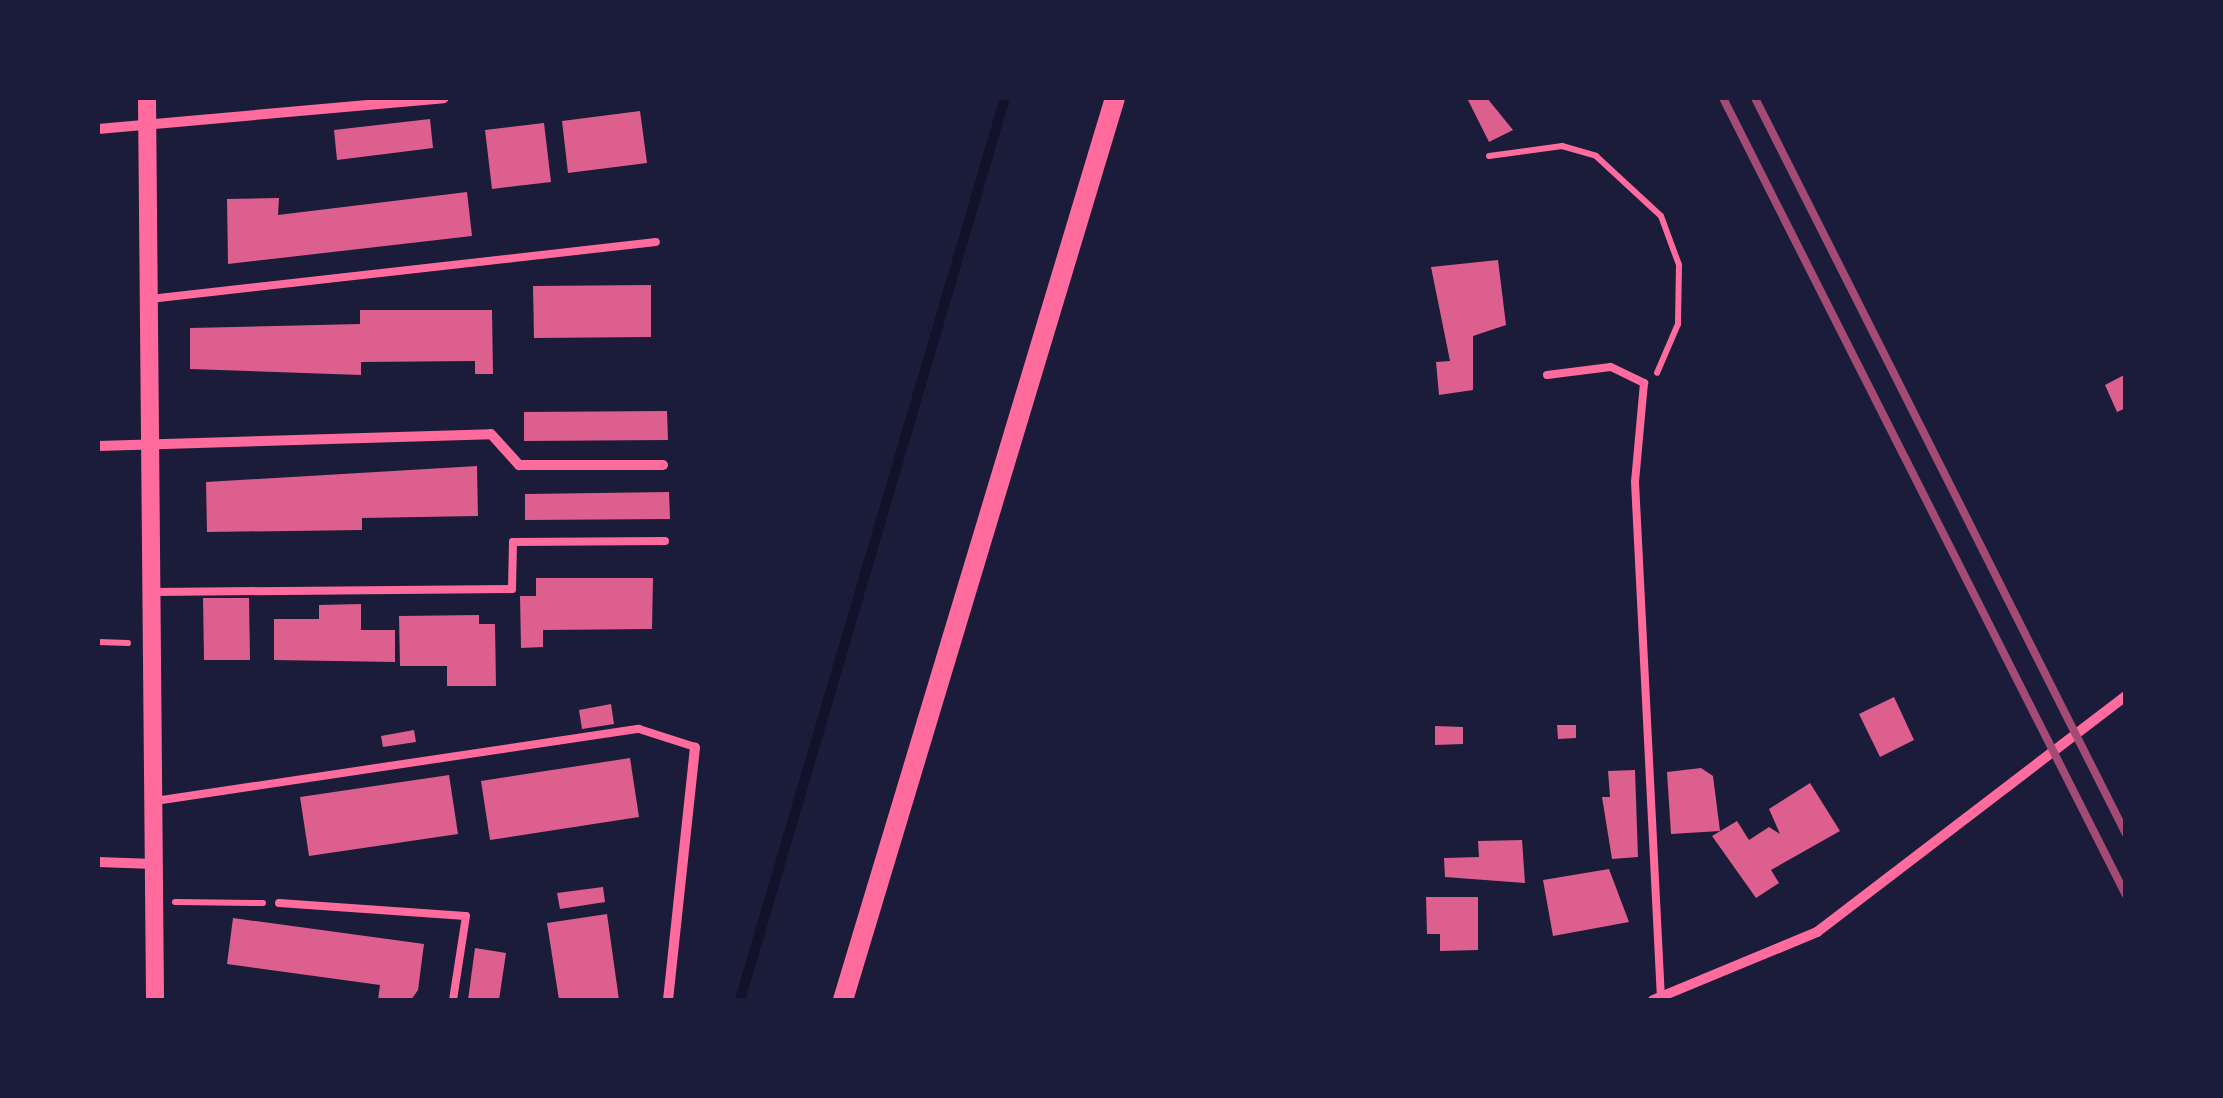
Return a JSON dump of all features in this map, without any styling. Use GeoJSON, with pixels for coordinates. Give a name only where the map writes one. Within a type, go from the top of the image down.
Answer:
{"type":"FeatureCollection","features":[{"type":"Feature","properties":{"kind":"main road"},"geometry":{"type":"LineString","coordinates":[[843,1000],[1115,98]]}},
{"type":"Feature","properties":{"kind":"street"},"geometry":{"type":"LineString","coordinates":[[147,98],[155,1000]]}},
{"type":"Feature","properties":{"kind":"street"},"geometry":{"type":"LineString","coordinates":[[98,129],[147,130],[444,98]]}},
{"type":"Feature","properties":{"kind":"street"},"geometry":{"type":"LineString","coordinates":[[98,446],[491,434],[518,465],[663,465]]}},
{"type":"Feature","properties":{"kind":"street"},"geometry":{"type":"LineString","coordinates":[[1657,999],[1817,932],[2126,696]]}},
{"type":"Feature","properties":{"kind":"street"},"geometry":{"type":"LineString","coordinates":[[668,1000],[695,747]]}},
{"type":"Feature","properties":{"kind":"street"},"geometry":{"type":"LineString","coordinates":[[98,862],[155,864]]}},
{"type":"Feature","properties":{"kind":"lane"},"geometry":{"type":"LineString","coordinates":[[150,299],[656,242]]}},
{"type":"Feature","properties":{"kind":"lane"},"geometry":{"type":"LineString","coordinates":[[1547,376],[1612,367],[1644,384],[1635,482],[1657,999]]}},
{"type":"Feature","properties":{"kind":"lane"},"geometry":{"type":"LineString","coordinates":[[154,592],[512,588],[513,542],[665,542]]}},
{"type":"Feature","properties":{"kind":"lane"},"geometry":{"type":"LineString","coordinates":[[155,802],[639,729],[695,747]]}},
{"type":"Feature","properties":{"kind":"lane"},"geometry":{"type":"LineString","coordinates":[[279,903],[466,916],[454,1000]]}},
{"type":"Feature","properties":{"kind":"path"},"geometry":{"type":"LineString","coordinates":[[1489,156],[1562,146],[1596,156],[1661,216],[1679,265],[1678,324],[1663,368],[1644,384]]}},
{"type":"Feature","properties":{"kind":"path"},"geometry":{"type":"LineString","coordinates":[[155,902],[279,903]]}},
{"type":"Feature","properties":{"kind":"building"},"geometry":{"type":"Polygon","coordinates":[[[1467,98],[1487,98],[1513,130],[1489,142],[1467,98]]]}},
{"type":"Feature","properties":{"kind":"building"},"geometry":{"type":"Polygon","coordinates":[[[640,111],[647,163],[568,173],[562,121],[640,111]]]}},
{"type":"Feature","properties":{"kind":"building"},"geometry":{"type":"Polygon","coordinates":[[[430,119],[433,148],[337,160],[334,130],[430,119]]]}},
{"type":"Feature","properties":{"kind":"building"},"geometry":{"type":"Polygon","coordinates":[[[544,123],[551,182],[492,189],[485,130],[544,123]]]}},
{"type":"Feature","properties":{"kind":"building"},"geometry":{"type":"Polygon","coordinates":[[[467,192],[472,236],[228,264],[227,199],[279,198],[278,215],[467,192]]]}},
{"type":"Feature","properties":{"kind":"building"},"geometry":{"type":"Polygon","coordinates":[[[1498,260],[1506,325],[1473,336],[1473,390],[1439,395],[1436,362],[1450,361],[1431,267],[1498,260]]]}},
{"type":"Feature","properties":{"kind":"building"},"geometry":{"type":"Polygon","coordinates":[[[651,285],[651,337],[534,338],[533,286],[651,285]]]}},
{"type":"Feature","properties":{"kind":"building"},"geometry":{"type":"Polygon","coordinates":[[[360,310],[492,310],[493,374],[475,374],[475,361],[361,362],[361,375],[190,369],[190,328],[360,324],[360,310]]]}},
{"type":"Feature","properties":{"kind":"building"},"geometry":{"type":"Polygon","coordinates":[[[2126,374],[2126,408],[2117,412],[2105,385],[2126,374]]]}},
{"type":"Feature","properties":{"kind":"building"},"geometry":{"type":"Polygon","coordinates":[[[667,411],[668,440],[524,441],[524,412],[667,411]]]}},
{"type":"Feature","properties":{"kind":"building"},"geometry":{"type":"Polygon","coordinates":[[[477,466],[478,516],[362,518],[362,530],[207,532],[206,482],[477,466]]]}},
{"type":"Feature","properties":{"kind":"building"},"geometry":{"type":"Polygon","coordinates":[[[669,492],[670,519],[525,520],[525,494],[669,492]]]}},
{"type":"Feature","properties":{"kind":"building"},"geometry":{"type":"Polygon","coordinates":[[[536,578],[653,578],[652,629],[543,630],[543,647],[521,648],[520,596],[536,596],[536,578]]]}},
{"type":"Feature","properties":{"kind":"building"},"geometry":{"type":"Polygon","coordinates":[[[203,598],[249,598],[250,660],[204,660],[203,598]]]}},
{"type":"Feature","properties":{"kind":"building"},"geometry":{"type":"Polygon","coordinates":[[[361,604],[361,630],[395,630],[395,662],[274,660],[274,619],[319,619],[319,605],[361,604]]]}},
{"type":"Feature","properties":{"kind":"building"},"geometry":{"type":"Polygon","coordinates":[[[479,615],[479,624],[495,624],[496,686],[447,686],[447,666],[400,666],[399,616],[479,615]]]}},
{"type":"Feature","properties":{"kind":"building"},"geometry":{"type":"Polygon","coordinates":[[[1894,697],[1914,740],[1880,757],[1859,714],[1894,697]]]}},
{"type":"Feature","properties":{"kind":"building"},"geometry":{"type":"Polygon","coordinates":[[[611,704],[614,724],[582,729],[579,710],[611,704]]]}},
{"type":"Feature","properties":{"kind":"building"},"geometry":{"type":"Polygon","coordinates":[[[1557,725],[1576,725],[1576,738],[1558,739],[1557,725]]]}},
{"type":"Feature","properties":{"kind":"building"},"geometry":{"type":"Polygon","coordinates":[[[1435,726],[1463,727],[1463,744],[1435,745],[1435,726]]]}},
{"type":"Feature","properties":{"kind":"building"},"geometry":{"type":"Polygon","coordinates":[[[414,730],[416,742],[383,747],[381,736],[414,730]]]}},
{"type":"Feature","properties":{"kind":"building"},"geometry":{"type":"Polygon","coordinates":[[[630,758],[639,817],[490,840],[481,781],[630,758]]]}},
{"type":"Feature","properties":{"kind":"building"},"geometry":{"type":"Polygon","coordinates":[[[1701,768],[1713,776],[1720,831],[1671,834],[1667,772],[1701,768]]]}},
{"type":"Feature","properties":{"kind":"building"},"geometry":{"type":"Polygon","coordinates":[[[1635,770],[1638,857],[1612,859],[1602,797],[1610,797],[1608,771],[1635,770]]]}},
{"type":"Feature","properties":{"kind":"building"},"geometry":{"type":"Polygon","coordinates":[[[449,775],[458,834],[309,856],[300,797],[449,775]]]}},
{"type":"Feature","properties":{"kind":"building"},"geometry":{"type":"Polygon","coordinates":[[[1810,783],[1840,831],[1771,870],[1779,883],[1756,898],[1712,836],[1737,821],[1749,840],[1769,827],[1780,834],[1769,809],[1810,783]]]}},
{"type":"Feature","properties":{"kind":"building"},"geometry":{"type":"Polygon","coordinates":[[[1522,840],[1525,883],[1445,877],[1444,858],[1479,857],[1478,841],[1522,840]]]}},
{"type":"Feature","properties":{"kind":"building"},"geometry":{"type":"Polygon","coordinates":[[[1609,869],[1629,922],[1553,936],[1543,880],[1609,869]]]}},
{"type":"Feature","properties":{"kind":"building"},"geometry":{"type":"Polygon","coordinates":[[[603,887],[605,902],[560,909],[557,893],[603,887]]]}},
{"type":"Feature","properties":{"kind":"building"},"geometry":{"type":"Polygon","coordinates":[[[1426,897],[1478,897],[1478,950],[1440,951],[1440,934],[1427,934],[1426,897]]]}},
{"type":"Feature","properties":{"kind":"building"},"geometry":{"type":"Polygon","coordinates":[[[607,914],[619,1000],[559,1000],[547,923],[607,914]]]}},
{"type":"Feature","properties":{"kind":"building"},"geometry":{"type":"Polygon","coordinates":[[[233,918],[424,944],[418,990],[411,1000],[378,1000],[380,985],[227,964],[233,918]]]}},
{"type":"Feature","properties":{"kind":"building"},"geometry":{"type":"Polygon","coordinates":[[[475,948],[506,953],[499,1000],[468,1000],[475,948]]]}},
{"type":"Feature","properties":{"kind":"waterway"},"geometry":{"type":"LineString","coordinates":[[740,1000],[1005,98]]}},
{"type":"Feature","properties":{"kind":"railway"},"geometry":{"type":"LineString","coordinates":[[1723,98],[2126,895]]}},
{"type":"Feature","properties":{"kind":"railway"},"geometry":{"type":"LineString","coordinates":[[1755,98],[2126,834]]}}]}
